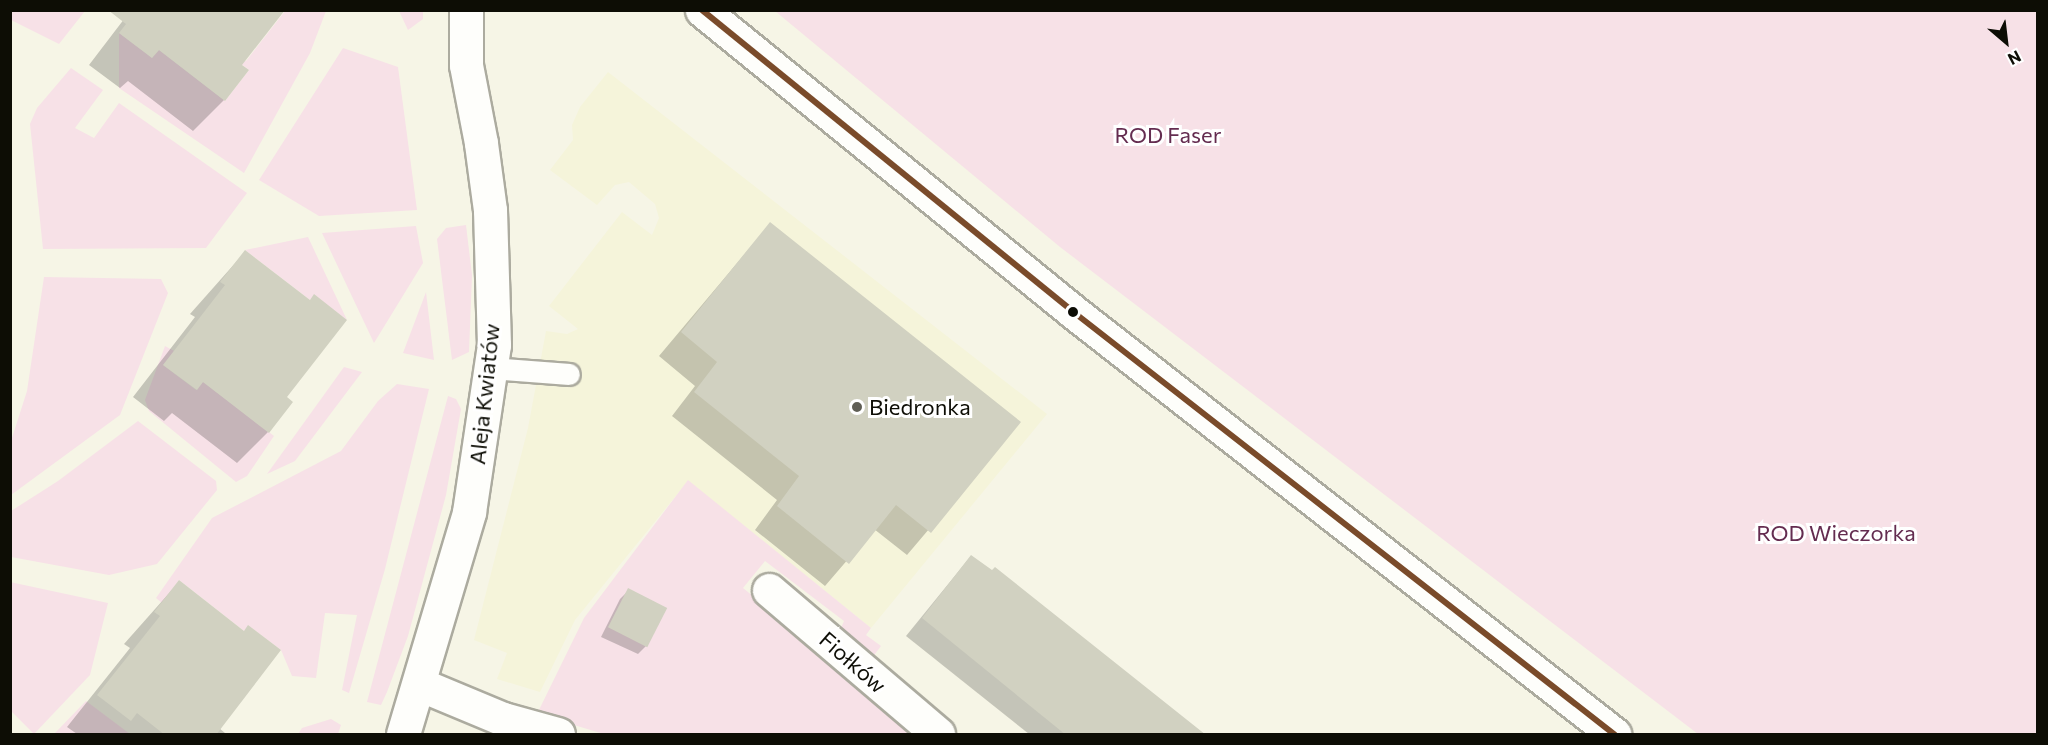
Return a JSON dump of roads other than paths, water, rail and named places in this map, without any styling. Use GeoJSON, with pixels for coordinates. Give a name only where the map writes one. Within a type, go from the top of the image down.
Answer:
{"type":"FeatureCollection","features":[{"type":"Feature","properties":{"kind":"street","name":"Aleja Kwiatów"},"geometry":{"type":"LineString","coordinates":[[404,735],[469,512],[491,368],[490,210],[482,143],[466,65],[466,10]]}},
{"type":"Feature","properties":{"kind":"street"},"geometry":{"type":"LineString","coordinates":[[702,10],[1076,314],[1614,735]]}},
{"type":"Feature","properties":{"kind":"street","name":"Fiołków"},"geometry":{"type":"LineString","coordinates":[[769,590],[938,735]]}},
{"type":"Feature","properties":{"kind":"street"},"geometry":{"type":"LineString","coordinates":[[419,684],[503,719],[558,735]]}},
{"type":"Feature","properties":{"kind":"lane"},"geometry":{"type":"LineString","coordinates":[[491,368],[569,374]]}},
{"type":"Feature","properties":{"kind":"place","name":"Biedronka"},"geometry":{"type":"Point","coordinates":[857,407]}},
{"type":"Feature","properties":{"kind":"park label","name":"ROD Faser"},"geometry":{"type":"Point","coordinates":[1168,135]}},
{"type":"Feature","properties":{"kind":"park label","name":"ROD Wieczorka"},"geometry":{"type":"Point","coordinates":[1836,533]}}]}
